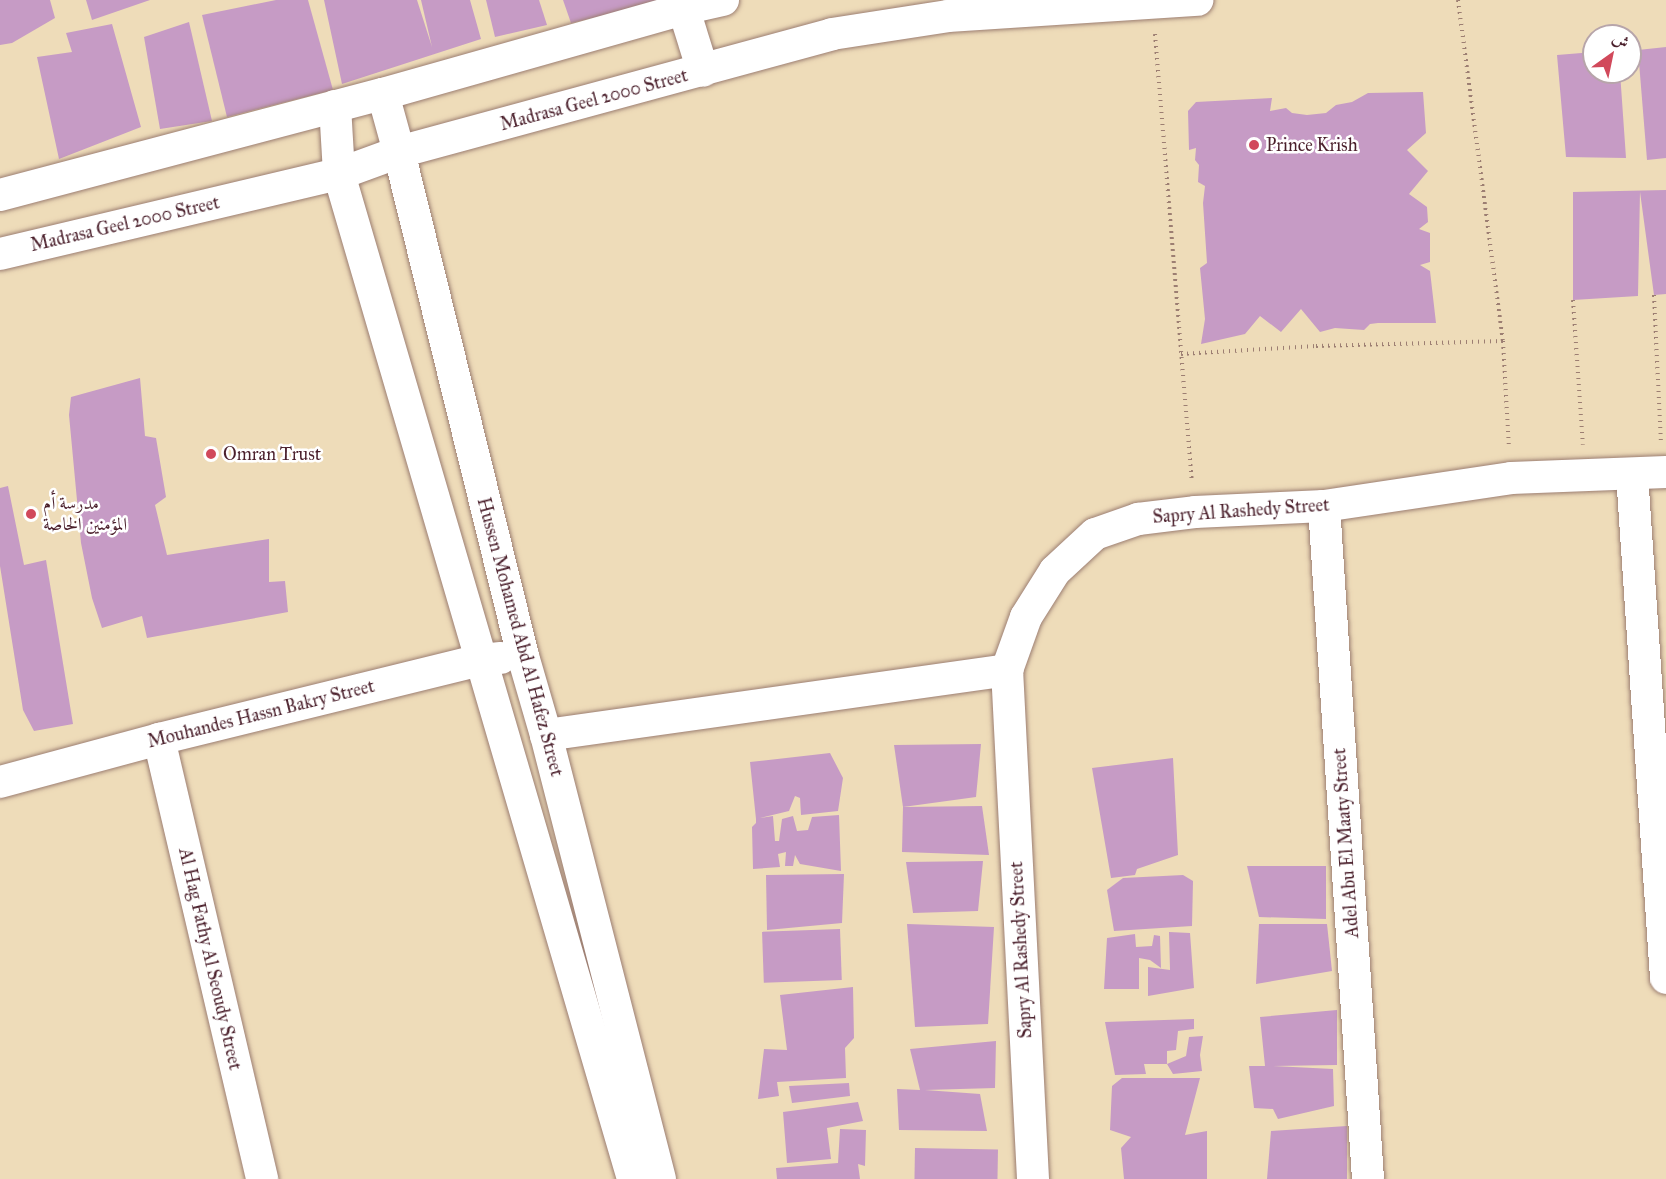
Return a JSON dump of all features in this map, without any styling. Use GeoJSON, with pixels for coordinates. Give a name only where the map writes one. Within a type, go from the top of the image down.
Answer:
{"type":"FeatureCollection","features":[{"type":"Feature","properties":{"kind":"street"},"geometry":{"type":"LineString","coordinates":[[0,195],[382,94],[682,4],[723,0]]}},
{"type":"Feature","properties":{"kind":"street","name":"Madrasa Geel 2000 Street"},"geometry":{"type":"LineString","coordinates":[[0,254],[339,174],[399,152],[832,34],[948,16],[1197,0]]}},
{"type":"Feature","properties":{"kind":"street"},"geometry":{"type":"LineString","coordinates":[[682,4],[703,71]]}},
{"type":"Feature","properties":{"kind":"street","name":"Hussen Mohamed Abd Al Hafez Street"},"geometry":{"type":"LineString","coordinates":[[382,94],[399,152],[523,656],[546,735],[660,1179]]}},
{"type":"Feature","properties":{"kind":"street"},"geometry":{"type":"LineString","coordinates":[[335,106],[339,174],[633,1179]]}},
{"type":"Feature","properties":{"kind":"street","name":"Sapry Al Rashedy Street"},"geometry":{"type":"LineString","coordinates":[[1033,1179],[1007,670],[1026,617],[1055,571],[1095,534],[1138,519],[1195,512],[1324,506],[1511,478],[1664,472]]}},
{"type":"Feature","properties":{"kind":"street"},"geometry":{"type":"LineString","coordinates":[[1632,474],[1666,978]]}},
{"type":"Feature","properties":{"kind":"street","name":"Adel Abu El Maaty Street"},"geometry":{"type":"LineString","coordinates":[[1324,506],[1368,1179]]}},
{"type":"Feature","properties":{"kind":"street","name":"Mouhandes Hassn Bakry Street"},"geometry":{"type":"LineString","coordinates":[[0,782],[159,739],[481,660],[523,656]]}},
{"type":"Feature","properties":{"kind":"street"},"geometry":{"type":"LineString","coordinates":[[546,735],[1007,670]]}},
{"type":"Feature","properties":{"kind":"street","name":"Al Hag Fathy Al Seoudy Street"},"geometry":{"type":"LineString","coordinates":[[159,739],[262,1179]]}},
{"type":"Feature","properties":{"kind":"path"},"geometry":{"type":"LineString","coordinates":[[1458,0],[1503,341],[1511,478]]}},
{"type":"Feature","properties":{"kind":"path"},"geometry":{"type":"LineString","coordinates":[[1153,3],[1195,512]]}},
{"type":"Feature","properties":{"kind":"path"},"geometry":{"type":"LineString","coordinates":[[1654,295],[1664,472]]}},
{"type":"Feature","properties":{"kind":"path"},"geometry":{"type":"LineString","coordinates":[[1573,300],[1585,476]]}},
{"type":"Feature","properties":{"kind":"path"},"geometry":{"type":"LineString","coordinates":[[1181,354],[1316,346],[1503,341]]}},
{"type":"Feature","properties":{"kind":"building"},"geometry":{"type":"Polygon","coordinates":[[[0,0],[50,0],[55,18],[12,43],[0,45],[0,0]]]}},
{"type":"Feature","properties":{"kind":"building"},"geometry":{"type":"Polygon","coordinates":[[[86,0],[150,0],[92,20],[86,0]]]}},
{"type":"Feature","properties":{"kind":"building"},"geometry":{"type":"Polygon","coordinates":[[[276,0],[308,0],[333,90],[227,117],[202,15],[276,0]]]}},
{"type":"Feature","properties":{"kind":"building"},"geometry":{"type":"Polygon","coordinates":[[[324,0],[417,0],[432,47],[421,0],[470,0],[481,39],[342,84],[324,0]]]}},
{"type":"Feature","properties":{"kind":"building"},"geometry":{"type":"Polygon","coordinates":[[[486,0],[539,0],[547,25],[495,37],[486,0]]]}},
{"type":"Feature","properties":{"kind":"building"},"geometry":{"type":"Polygon","coordinates":[[[563,0],[667,0],[667,1],[571,23],[563,0]]]}},
{"type":"Feature","properties":{"kind":"building"},"geometry":{"type":"Polygon","coordinates":[[[189,22],[212,121],[160,129],[144,37],[189,22]]]}},
{"type":"Feature","properties":{"kind":"building"},"geometry":{"type":"Polygon","coordinates":[[[112,24],[141,127],[59,159],[37,57],[72,52],[66,33],[112,24]]]}},
{"type":"Feature","properties":{"kind":"building"},"geometry":{"type":"Polygon","coordinates":[[[1666,47],[1666,158],[1647,160],[1641,84],[1642,50],[1666,47]]]}},
{"type":"Feature","properties":{"kind":"building"},"geometry":{"type":"Polygon","coordinates":[[[1582,53],[1582,84],[1621,84],[1626,158],[1566,157],[1557,55],[1582,53]]]}},
{"type":"Feature","properties":{"kind":"building"},"geometry":{"type":"Polygon","coordinates":[[[1423,92],[1426,133],[1407,150],[1428,171],[1409,194],[1427,207],[1428,222],[1419,229],[1430,233],[1430,262],[1420,265],[1430,271],[1436,323],[1378,323],[1370,324],[1364,330],[1335,328],[1320,332],[1301,309],[1281,332],[1260,316],[1245,334],[1201,344],[1205,319],[1200,268],[1207,263],[1203,203],[1205,186],[1198,182],[1199,165],[1195,160],[1196,148],[1189,150],[1188,111],[1196,102],[1272,98],[1270,111],[1286,108],[1292,113],[1307,115],[1326,113],[1336,105],[1352,102],[1368,93],[1423,92]]]}},
{"type":"Feature","properties":{"kind":"building"},"geometry":{"type":"Polygon","coordinates":[[[1666,190],[1666,294],[1654,295],[1640,192],[1638,296],[1573,300],[1573,192],[1666,190]]]}},
{"type":"Feature","properties":{"kind":"building"},"geometry":{"type":"Polygon","coordinates":[[[140,378],[145,436],[156,438],[166,497],[155,505],[167,555],[269,539],[269,582],[285,581],[288,612],[147,638],[142,616],[102,628],[92,598],[81,543],[69,415],[71,397],[140,378]]]}},
{"type":"Feature","properties":{"kind":"building"},"geometry":{"type":"Polygon","coordinates":[[[8,486],[24,565],[46,560],[73,724],[34,731],[23,710],[0,566],[0,488],[8,486]]]}},
{"type":"Feature","properties":{"kind":"building"},"geometry":{"type":"Polygon","coordinates":[[[981,744],[976,797],[903,807],[894,745],[981,744]]]}},
{"type":"Feature","properties":{"kind":"building"},"geometry":{"type":"Polygon","coordinates":[[[830,753],[843,778],[838,811],[801,815],[800,798],[795,796],[789,811],[760,818],[773,816],[775,841],[779,841],[782,819],[793,816],[797,831],[808,830],[812,817],[839,815],[841,871],[800,864],[795,855],[793,866],[785,866],[786,852],[778,854],[780,867],[753,869],[752,827],[756,819],[750,762],[830,753]]]}},
{"type":"Feature","properties":{"kind":"building"},"geometry":{"type":"Polygon","coordinates":[[[1173,758],[1178,855],[1137,869],[1135,875],[1111,878],[1092,768],[1173,758]]]}},
{"type":"Feature","properties":{"kind":"building"},"geometry":{"type":"Polygon","coordinates":[[[982,806],[989,855],[902,852],[903,807],[982,806]]]}},
{"type":"Feature","properties":{"kind":"building"},"geometry":{"type":"Polygon","coordinates":[[[983,861],[978,911],[913,913],[906,862],[983,861]]]}},
{"type":"Feature","properties":{"kind":"building"},"geometry":{"type":"Polygon","coordinates":[[[1247,866],[1326,866],[1326,919],[1259,917],[1247,866]]]}},
{"type":"Feature","properties":{"kind":"building"},"geometry":{"type":"Polygon","coordinates":[[[844,874],[842,923],[767,930],[766,875],[844,874]]]}},
{"type":"Feature","properties":{"kind":"building"},"geometry":{"type":"Polygon","coordinates":[[[1183,875],[1193,881],[1192,926],[1114,931],[1107,890],[1123,878],[1183,875]]]}},
{"type":"Feature","properties":{"kind":"building"},"geometry":{"type":"Polygon","coordinates":[[[907,924],[994,927],[988,1024],[915,1027],[907,924]]]}},
{"type":"Feature","properties":{"kind":"building"},"geometry":{"type":"Polygon","coordinates":[[[1259,924],[1327,924],[1332,971],[1256,984],[1259,924]]]}},
{"type":"Feature","properties":{"kind":"building"},"geometry":{"type":"Polygon","coordinates":[[[840,929],[842,980],[764,983],[762,932],[840,929]]]}},
{"type":"Feature","properties":{"kind":"building"},"geometry":{"type":"Polygon","coordinates":[[[1169,932],[1190,933],[1194,988],[1148,996],[1148,967],[1170,970],[1169,932]]]}},
{"type":"Feature","properties":{"kind":"building"},"geometry":{"type":"Polygon","coordinates":[[[1135,934],[1136,947],[1152,946],[1154,935],[1160,936],[1161,968],[1150,960],[1139,958],[1139,989],[1104,989],[1107,938],[1135,934]]]}},
{"type":"Feature","properties":{"kind":"building"},"geometry":{"type":"Polygon","coordinates":[[[853,987],[854,1038],[845,1048],[846,1078],[777,1082],[779,1096],[758,1099],[764,1049],[787,1050],[780,995],[853,987]]]}},
{"type":"Feature","properties":{"kind":"building"},"geometry":{"type":"Polygon","coordinates":[[[1337,1010],[1337,1065],[1273,1066],[1333,1069],[1334,1106],[1278,1119],[1273,1109],[1254,1108],[1249,1066],[1265,1066],[1260,1017],[1337,1010]]]}},
{"type":"Feature","properties":{"kind":"building"},"geometry":{"type":"Polygon","coordinates":[[[1194,1019],[1194,1029],[1178,1031],[1176,1050],[1167,1051],[1167,1064],[1144,1064],[1146,1074],[1115,1075],[1105,1022],[1194,1019]]]}},
{"type":"Feature","properties":{"kind":"building"},"geometry":{"type":"Polygon","coordinates":[[[1203,1036],[1200,1055],[1202,1071],[1173,1074],[1167,1064],[1186,1056],[1189,1037],[1203,1036]]]}},
{"type":"Feature","properties":{"kind":"building"},"geometry":{"type":"Polygon","coordinates":[[[996,1041],[995,1088],[925,1090],[980,1094],[987,1131],[899,1130],[897,1089],[920,1090],[910,1049],[996,1041]]]}},
{"type":"Feature","properties":{"kind":"building"},"geometry":{"type":"Polygon","coordinates":[[[1122,1078],[1200,1078],[1185,1135],[1207,1131],[1207,1179],[1124,1179],[1121,1148],[1131,1137],[1110,1130],[1112,1086],[1122,1078]]]}},
{"type":"Feature","properties":{"kind":"building"},"geometry":{"type":"Polygon","coordinates":[[[849,1083],[850,1096],[792,1103],[789,1086],[849,1083]]]}},
{"type":"Feature","properties":{"kind":"building"},"geometry":{"type":"Polygon","coordinates":[[[858,1102],[863,1121],[827,1128],[831,1159],[787,1163],[783,1112],[858,1102]]]}},
{"type":"Feature","properties":{"kind":"building"},"geometry":{"type":"Polygon","coordinates":[[[1347,1126],[1347,1179],[1267,1179],[1271,1131],[1347,1126]]]}},
{"type":"Feature","properties":{"kind":"building"},"geometry":{"type":"Polygon","coordinates":[[[840,1129],[866,1130],[865,1166],[858,1164],[860,1179],[777,1179],[776,1168],[838,1163],[840,1129]]]}},
{"type":"Feature","properties":{"kind":"building"},"geometry":{"type":"Polygon","coordinates":[[[915,1148],[998,1149],[997,1179],[914,1179],[915,1148]]]}},
{"type":"Feature","properties":{"kind":"place","name":"Prince Krish"},"geometry":{"type":"Point","coordinates":[1254,145]}},
{"type":"Feature","properties":{"kind":"place","name":"Omran Trust"},"geometry":{"type":"Point","coordinates":[211,454]}},
{"type":"Feature","properties":{"kind":"place","name":"مدرسة أم المؤمنين الخاصة"},"geometry":{"type":"Point","coordinates":[31,514]}}]}
